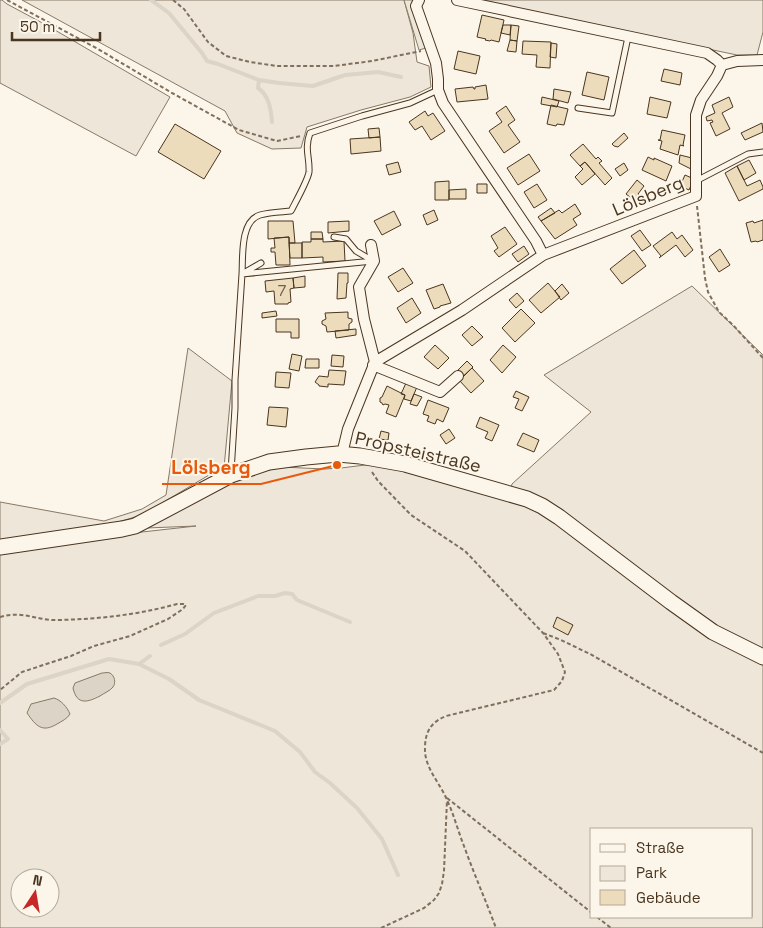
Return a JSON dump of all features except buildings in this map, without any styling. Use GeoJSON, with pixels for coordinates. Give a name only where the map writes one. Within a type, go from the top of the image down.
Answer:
{"type":"FeatureCollection","features":[{"type":"Feature","properties":{"kind":"street"},"geometry":{"type":"LineString","coordinates":[[419,0],[416,6],[436,63],[438,90],[443,103],[536,241],[542,255]]}},
{"type":"Feature","properties":{"kind":"street"},"geometry":{"type":"LineString","coordinates":[[457,0],[707,54],[718,60],[722,65],[737,60],[763,60]]}},
{"type":"Feature","properties":{"kind":"street","name":"Lölsberg"},"geometry":{"type":"LineString","coordinates":[[374,363],[462,310],[542,255],[696,196],[696,115],[701,100],[722,65]]}},
{"type":"Feature","properties":{"kind":"street"},"geometry":{"type":"LineString","coordinates":[[342,454],[348,429],[374,363],[364,320],[360,287],[374,261],[371,245]]}},
{"type":"Feature","properties":{"kind":"street"},"geometry":{"type":"LineString","coordinates":[[374,363],[440,392],[458,376]]}},
{"type":"Feature","properties":{"kind":"street","name":"Propsteistraße"},"geometry":{"type":"LineString","coordinates":[[0,547],[136,526],[231,475],[269,462],[342,454],[360,456],[405,464],[527,499],[542,506],[713,632],[763,658]]}},
{"type":"Feature","properties":{"kind":"lane"},"geometry":{"type":"LineString","coordinates":[[578,108],[612,113],[628,37]]}},
{"type":"Feature","properties":{"kind":"lane"},"geometry":{"type":"LineString","coordinates":[[231,475],[244,239],[251,219],[260,215],[291,211],[309,173],[307,141],[310,134],[362,116],[410,103],[438,90]]}},
{"type":"Feature","properties":{"kind":"lane"},"geometry":{"type":"LineString","coordinates":[[696,182],[748,154],[763,152]]}},
{"type":"Feature","properties":{"kind":"lane"},"geometry":{"type":"LineString","coordinates":[[334,237],[346,239],[356,251],[374,261]]}},
{"type":"Feature","properties":{"kind":"lane"},"geometry":{"type":"LineString","coordinates":[[242,274],[374,261]]}},
{"type":"Feature","properties":{"kind":"lane"},"geometry":{"type":"LineString","coordinates":[[242,274],[261,263]]}},
{"type":"Feature","properties":{"kind":"path"},"geometry":{"type":"LineString","coordinates":[[7,0],[98,49],[239,130],[277,141],[310,134]]}},
{"type":"Feature","properties":{"kind":"path"},"geometry":{"type":"LineString","coordinates":[[173,0],[184,9],[208,42],[226,56],[250,62],[277,66],[334,66],[431,50]]}},
{"type":"Feature","properties":{"kind":"path"},"geometry":{"type":"LineString","coordinates":[[696,196],[708,292],[719,312],[763,358]]}},
{"type":"Feature","properties":{"kind":"path"},"geometry":{"type":"LineString","coordinates":[[360,456],[378,480],[411,515],[465,551],[543,633],[558,654],[565,672],[562,681],[554,690],[439,718],[427,731],[424,748],[427,763],[447,798],[496,928]]}},
{"type":"Feature","properties":{"kind":"path"},"geometry":{"type":"LineString","coordinates":[[0,617],[6,615],[27,615],[55,620],[123,616],[177,604],[186,605],[183,610],[168,619],[130,636],[94,646],[71,656],[22,672],[0,690]]}},
{"type":"Feature","properties":{"kind":"path"},"geometry":{"type":"LineString","coordinates":[[543,633],[590,654],[763,753]]}},
{"type":"Feature","properties":{"kind":"path"},"geometry":{"type":"LineString","coordinates":[[447,798],[590,911]]}},
{"type":"Feature","properties":{"kind":"path"},"geometry":{"type":"LineString","coordinates":[[381,928],[424,908],[439,893],[444,871],[447,798]]}},
{"type":"Feature","properties":{"kind":"path"},"geometry":{"type":"LineString","coordinates":[[598,918],[611,928]]}},
{"type":"Feature","properties":{"kind":"green space"},"geometry":{"type":"Polygon","coordinates":[[[0,0],[170,97],[136,156],[0,83],[0,0]]]}},
{"type":"Feature","properties":{"kind":"green space"},"geometry":{"type":"Polygon","coordinates":[[[22,0],[404,0],[413,33],[417,62],[429,66],[431,87],[410,97],[307,127],[301,148],[272,149],[237,133],[225,111],[22,0]]]}},
{"type":"Feature","properties":{"kind":"green space"},"geometry":{"type":"Polygon","coordinates":[[[474,0],[763,0],[763,32],[757,55],[737,55],[474,0]]]}},
{"type":"Feature","properties":{"kind":"green space"},"geometry":{"type":"Polygon","coordinates":[[[692,286],[763,355],[763,928],[0,928],[0,552],[124,534],[196,526],[122,529],[244,476],[282,467],[324,469],[373,464],[508,499],[512,484],[591,412],[544,375],[692,286]]]}},
{"type":"Feature","properties":{"kind":"green space"},"geometry":{"type":"Polygon","coordinates":[[[188,348],[232,381],[224,468],[142,515],[118,522],[0,542],[0,502],[104,521],[142,509],[166,495],[188,348]]]}},
{"type":"Feature","properties":{"kind":"shaded area"},"geometry":{"type":"Polygon","coordinates":[[[404,0],[416,0],[426,48],[419,50],[404,0]]]}},
{"type":"Feature","properties":{"kind":"shaded area"},"geometry":{"type":"Polygon","coordinates":[[[102,673],[112,674],[114,685],[112,688],[91,700],[84,701],[77,698],[73,688],[75,683],[102,673]]]}},
{"type":"Feature","properties":{"kind":"shaded area"},"geometry":{"type":"Polygon","coordinates":[[[54,698],[64,704],[70,714],[52,727],[43,728],[36,725],[27,713],[31,704],[54,698]]]}},
{"type":"Feature","properties":{"kind":"waterway"},"geometry":{"type":"LineString","coordinates":[[151,0],[169,13],[207,61],[259,80],[258,88],[267,99],[272,122]]}},
{"type":"Feature","properties":{"kind":"waterway"},"geometry":{"type":"LineString","coordinates":[[259,80],[313,86],[345,75],[378,72],[401,77]]}},
{"type":"Feature","properties":{"kind":"waterway"},"geometry":{"type":"LineString","coordinates":[[161,645],[185,634],[214,613],[258,596],[292,594],[297,600],[350,622]]}},
{"type":"Feature","properties":{"kind":"waterway"},"geometry":{"type":"LineString","coordinates":[[0,703],[27,684],[109,659],[139,664],[150,656]]}},
{"type":"Feature","properties":{"kind":"waterway"},"geometry":{"type":"LineString","coordinates":[[139,664],[169,679],[199,700],[275,731],[300,752],[315,772],[357,808],[382,839],[398,875]]}},
{"type":"Feature","properties":{"kind":"waterway"},"geometry":{"type":"LineString","coordinates":[[0,730],[8,739],[0,744]]}},
{"type":"Feature","properties":{"kind":"place","name":"Lölsberg"},"geometry":{"type":"Point","coordinates":[337,465]}}]}
